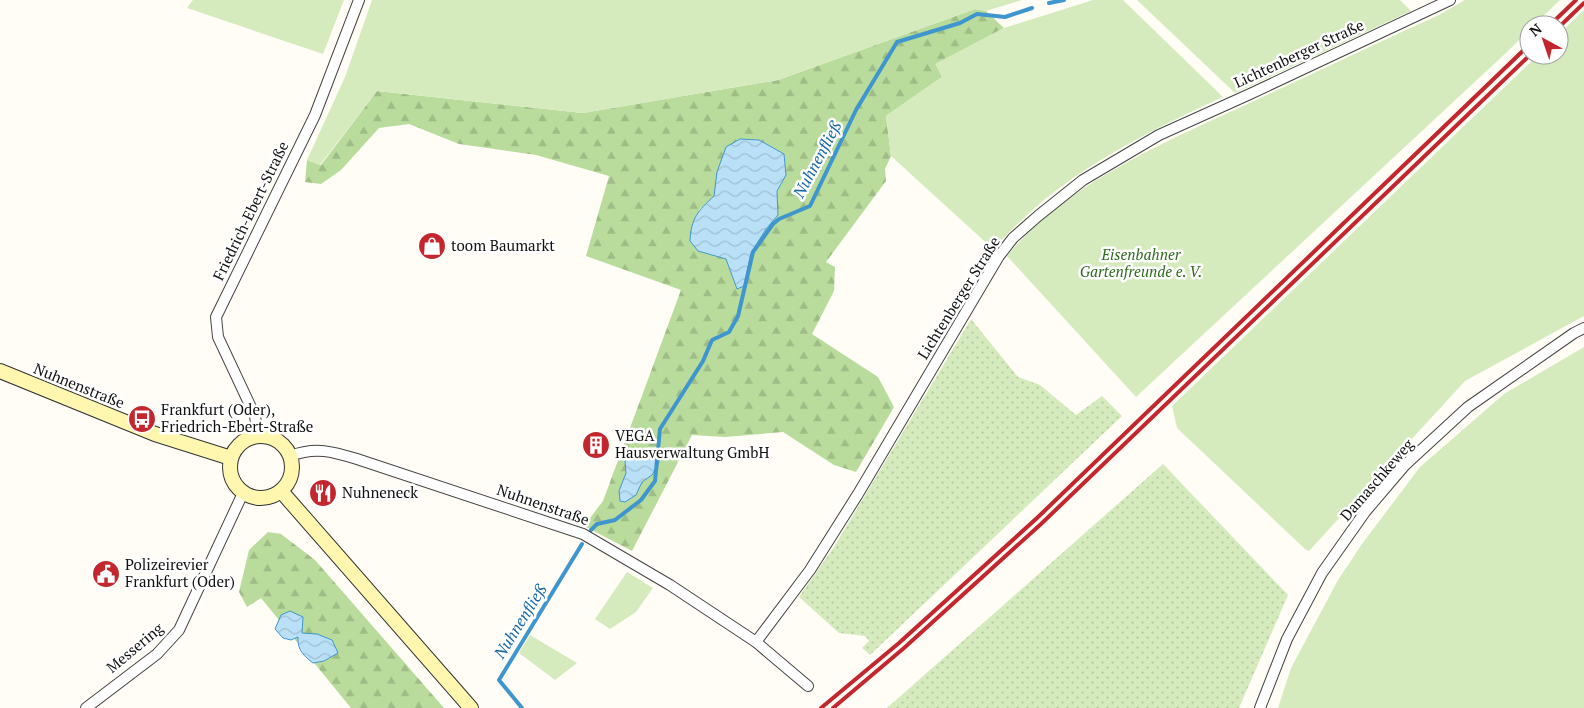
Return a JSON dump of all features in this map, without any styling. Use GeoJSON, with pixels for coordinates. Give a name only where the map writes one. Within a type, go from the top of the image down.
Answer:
{"type":"FeatureCollection","features":[{"type":"Feature","properties":{"kind":"main road","name":"Nuhnenstraße"},"geometry":{"type":"LineString","coordinates":[[0,371],[154,434],[230,458]]}},
{"type":"Feature","properties":{"kind":"main road"},"geometry":{"type":"LineString","coordinates":[[268,436],[278,440],[290,456],[292,471],[290,479],[281,491],[266,498],[258,498],[243,493],[236,487],[231,478],[230,458],[234,450],[249,438],[268,436]]}},
{"type":"Feature","properties":{"kind":"main road"},"geometry":{"type":"LineString","coordinates":[[281,491],[471,708]]}},
{"type":"Feature","properties":{"kind":"street","name":"Friedrich-Ebert-Straße"},"geometry":{"type":"LineString","coordinates":[[258,436],[255,416],[218,337],[216,317],[315,115],[359,0]]}},
{"type":"Feature","properties":{"kind":"street","name":"Lichtenberger Straße"},"geometry":{"type":"LineString","coordinates":[[756,642],[810,570],[853,503],[999,256],[1013,238],[1083,180],[1159,135],[1450,0]]}},
{"type":"Feature","properties":{"kind":"street","name":"Damaschkeweg"},"geometry":{"type":"LineString","coordinates":[[1260,708],[1287,639],[1322,573],[1365,512],[1405,465],[1468,406],[1584,328]]}},
{"type":"Feature","properties":{"kind":"street","name":"Nuhnenstraße"},"geometry":{"type":"LineString","coordinates":[[290,456],[310,451],[328,451],[582,534],[670,584],[756,642],[808,686]]}},
{"type":"Feature","properties":{"kind":"street","name":"Messering"},"geometry":{"type":"LineString","coordinates":[[86,708],[157,654],[179,630],[243,493]]}},
{"type":"Feature","properties":{"kind":"green space"},"geometry":{"type":"Polygon","coordinates":[[[193,0],[344,0],[323,54],[187,8],[193,0]]]}},
{"type":"Feature","properties":{"kind":"green space"},"geometry":{"type":"Polygon","coordinates":[[[372,0],[1022,0],[986,11],[975,9],[778,80],[583,113],[377,91],[320,165],[307,160],[345,77],[372,0]]]}},
{"type":"Feature","properties":{"kind":"green space"},"geometry":{"type":"Polygon","coordinates":[[[1093,0],[1123,0],[1223,97],[1172,121],[1096,163],[1049,196],[993,249],[891,156],[886,116],[942,77],[935,64],[1004,28],[1093,0]]]}},
{"type":"Feature","properties":{"kind":"green space"},"geometry":{"type":"Polygon","coordinates":[[[1137,0],[1400,0],[1411,11],[1235,93],[1137,0]]]}},
{"type":"Feature","properties":{"kind":"green space","name":"Eisenbahner Gartenfreunde e. V."},"geometry":{"type":"Polygon","coordinates":[[[1465,0],[1560,0],[1544,15],[1519,15],[1519,40],[1508,51],[1136,397],[1007,256],[1031,230],[1059,206],[1122,165],[1188,131],[1439,15],[1465,0]]]}},
{"type":"Feature","properties":{"kind":"green space"},"geometry":{"type":"Polygon","coordinates":[[[975,9],[986,11],[1004,28],[936,64],[942,77],[886,116],[891,156],[885,169],[886,181],[826,262],[835,267],[834,291],[812,334],[878,377],[894,407],[856,472],[834,465],[783,432],[725,437],[692,435],[632,551],[584,526],[603,501],[681,290],[586,256],[609,176],[536,155],[459,144],[409,124],[379,128],[341,170],[321,184],[305,182],[307,160],[321,165],[377,91],[583,113],[778,80],[975,9]],[[740,139],[714,196],[699,210],[698,251],[726,259],[737,288],[744,285],[751,253],[766,229],[778,215],[777,191],[786,175],[784,154],[759,140],[740,139]]]}},
{"type":"Feature","properties":{"kind":"green space"},"geometry":{"type":"Polygon","coordinates":[[[1584,10],[1584,316],[1465,381],[1309,551],[1177,428],[1172,406],[1528,65],[1569,65],[1569,24],[1584,10]]]}},
{"type":"Feature","properties":{"kind":"green space"},"geometry":{"type":"Polygon","coordinates":[[[971,319],[1018,377],[1040,385],[1076,415],[1102,396],[1122,416],[870,655],[862,648],[869,641],[865,636],[839,633],[799,597],[834,547],[971,319]]]}},
{"type":"Feature","properties":{"kind":"green space"},"geometry":{"type":"Polygon","coordinates":[[[1584,347],[1584,708],[1278,708],[1291,668],[1338,580],[1362,544],[1420,467],[1504,394],[1584,347]]]}},
{"type":"Feature","properties":{"kind":"green space"},"geometry":{"type":"Polygon","coordinates":[[[1163,464],[1288,595],[1239,708],[887,708],[1163,464]]]}},
{"type":"Feature","properties":{"kind":"green space"},"geometry":{"type":"Polygon","coordinates":[[[268,532],[281,534],[315,560],[444,708],[351,708],[261,598],[247,607],[239,592],[249,550],[268,532]]]}},
{"type":"Feature","properties":{"kind":"green space"},"geometry":{"type":"Polygon","coordinates":[[[627,572],[653,588],[636,612],[610,629],[595,619],[627,572]]]}},
{"type":"Feature","properties":{"kind":"green space"},"geometry":{"type":"Polygon","coordinates":[[[530,635],[577,663],[555,680],[519,653],[530,635]]]}},
{"type":"Feature","properties":{"kind":"water"},"geometry":{"type":"Polygon","coordinates":[[[740,139],[759,140],[784,154],[786,175],[777,191],[778,215],[766,229],[751,253],[744,286],[737,289],[726,259],[698,251],[690,241],[692,226],[696,216],[714,196],[717,172],[726,147],[740,139]]]}},
{"type":"Feature","properties":{"kind":"water"},"geometry":{"type":"Polygon","coordinates":[[[649,449],[660,457],[658,465],[652,475],[642,482],[636,495],[625,502],[620,501],[619,491],[626,473],[625,461],[634,450],[649,449]]]}},
{"type":"Feature","properties":{"kind":"water"},"geometry":{"type":"Polygon","coordinates":[[[290,611],[303,617],[302,633],[317,634],[332,640],[338,653],[324,661],[313,663],[302,652],[298,637],[291,640],[283,638],[275,629],[281,615],[290,611]]]}},
{"type":"Feature","properties":{"kind":"waterway","name":"Nuhnenfließ"},"geometry":{"type":"LineString","coordinates":[[1049,3],[1064,0]]}},
{"type":"Feature","properties":{"kind":"waterway","name":"Nuhnenfließ"},"geometry":{"type":"LineString","coordinates":[[591,530],[597,524],[615,520],[641,500],[655,481],[660,429],[703,361],[712,340],[729,332],[738,316],[753,252],[773,224],[779,219],[810,206],[856,110],[897,42],[960,23],[977,14],[1005,17],[1032,8]]}},
{"type":"Feature","properties":{"kind":"waterway","name":"Nuhnenfließ"},"geometry":{"type":"LineString","coordinates":[[522,708],[499,680],[582,544]]}},
{"type":"Feature","properties":{"kind":"railway"},"geometry":{"type":"LineString","coordinates":[[1560,15],[1576,0]]}},
{"type":"Feature","properties":{"kind":"railway"},"geometry":{"type":"LineString","coordinates":[[1569,17],[1584,3]]}},
{"type":"Feature","properties":{"kind":"railway"},"geometry":{"type":"LineString","coordinates":[[821,708],[899,643],[1037,518],[1519,55]]}},
{"type":"Feature","properties":{"kind":"railway"},"geometry":{"type":"LineString","coordinates":[[833,708],[904,648],[1041,524],[1520,65]]}},
{"type":"Feature","properties":{"kind":"place","name":"toom Baumarkt"},"geometry":{"type":"Point","coordinates":[432,246]}},
{"type":"Feature","properties":{"kind":"place","name":"Frankfurt (Oder), Friedrich-Ebert-Straße"},"geometry":{"type":"Point","coordinates":[142,419]}},
{"type":"Feature","properties":{"kind":"place","name":"VEGA Hausverwaltung GmbH"},"geometry":{"type":"Point","coordinates":[596,445]}},
{"type":"Feature","properties":{"kind":"place","name":"Nuhneneck"},"geometry":{"type":"Point","coordinates":[323,493]}},
{"type":"Feature","properties":{"kind":"place","name":"Polizeirevier Frankfurt (Oder)"},"geometry":{"type":"Point","coordinates":[106,574]}}]}
